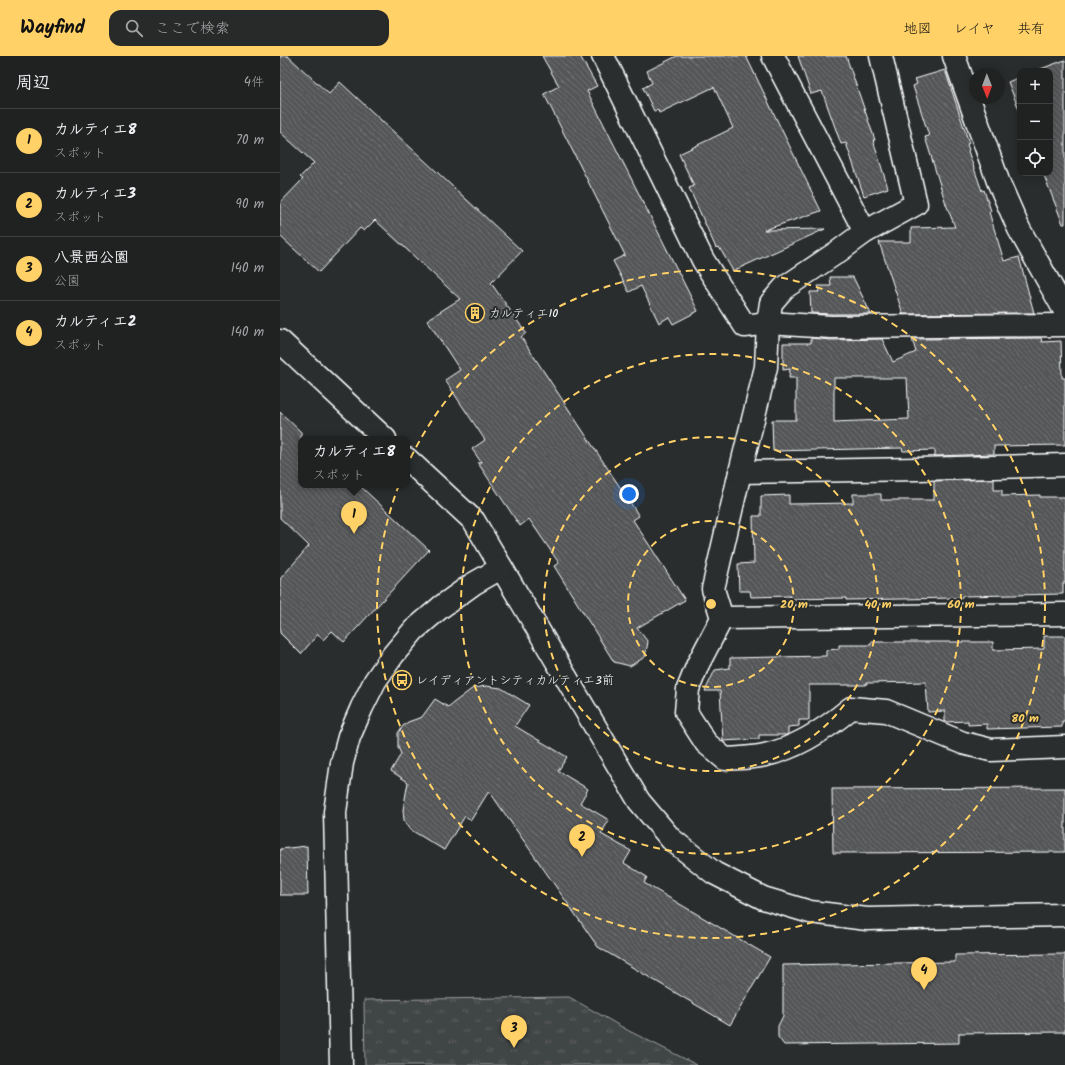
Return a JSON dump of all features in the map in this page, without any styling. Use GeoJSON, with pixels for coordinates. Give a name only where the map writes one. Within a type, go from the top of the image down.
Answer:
{"type":"FeatureCollection","features":[{"type":"Feature","properties":{"kind":"street"},"geometry":{"type":"LineString","coordinates":[[603,56],[703,260],[745,326],[768,323],[831,328],[1065,325]]}},
{"type":"Feature","properties":{"kind":"street"},"geometry":{"type":"LineString","coordinates":[[773,56],[865,232]]}},
{"type":"Feature","properties":{"kind":"street"},"geometry":{"type":"LineString","coordinates":[[882,56],[916,204],[865,232],[784,288],[771,303],[768,323],[766,367],[713,589],[722,618],[698,664],[688,689],[686,712],[706,743],[725,759],[764,755],[797,744],[834,723],[851,708],[886,711],[964,744],[991,750],[1065,747]]}},
{"type":"Feature","properties":{"kind":"street"},"geometry":{"type":"LineString","coordinates":[[954,56],[998,182],[1019,229],[1065,311]]}},
{"type":"Feature","properties":{"kind":"street"},"geometry":{"type":"LineString","coordinates":[[280,341],[382,436]]}},
{"type":"Feature","properties":{"kind":"street"},"geometry":{"type":"LineString","coordinates":[[410,462],[474,521],[639,802],[671,839],[714,873],[763,898],[810,912],[867,919],[1065,915]]}},
{"type":"Feature","properties":{"kind":"street"},"geometry":{"type":"LineString","coordinates":[[740,472],[1065,465]]}},
{"type":"Feature","properties":{"kind":"street"},"geometry":{"type":"LineString","coordinates":[[341,1065],[335,812],[342,763],[349,737],[375,681],[393,655],[414,630],[441,607],[473,584],[502,568]]}},
{"type":"Feature","properties":{"kind":"street"},"geometry":{"type":"LineString","coordinates":[[722,618],[1065,614]]}},
{"type":"Feature","properties":{"kind":"green space"},"geometry":{"type":"Polygon","coordinates":[[[569,997],[629,1031],[697,1065],[365,1065],[364,1000],[569,997]]]}},
{"type":"Feature","properties":{"kind":"building","name":"カルティエ10"},"geometry":{"type":"Polygon","coordinates":[[[280,56],[288,56],[329,94],[340,82],[522,251],[491,283],[526,333],[521,337],[639,516],[633,520],[685,600],[637,628],[648,642],[645,657],[630,666],[614,662],[554,566],[559,563],[529,519],[520,526],[478,463],[481,462],[472,449],[485,440],[445,380],[460,370],[427,320],[460,299],[375,220],[364,231],[360,228],[319,272],[280,236],[280,203],[303,179],[300,177],[314,163],[280,132],[280,56]]]}},
{"type":"Feature","properties":{"kind":"building"},"geometry":{"type":"Polygon","coordinates":[[[542,56],[580,56],[597,86],[587,91],[698,311],[673,324],[669,317],[659,323],[641,286],[629,292],[613,261],[625,255],[544,94],[559,86],[542,56]]]}},
{"type":"Feature","properties":{"kind":"building"},"geometry":{"type":"Polygon","coordinates":[[[677,56],[746,56],[821,211],[764,230],[825,229],[733,271],[719,247],[716,248],[689,188],[694,186],[679,154],[733,128],[714,87],[659,113],[658,110],[654,111],[643,88],[652,83],[647,71],[677,56]]]}},
{"type":"Feature","properties":{"kind":"building"},"geometry":{"type":"Polygon","coordinates":[[[798,56],[846,56],[875,140],[873,140],[888,188],[864,196],[846,143],[841,144],[822,91],[811,94],[798,56]]]}},
{"type":"Feature","properties":{"kind":"building"},"geometry":{"type":"Polygon","coordinates":[[[1065,60],[1065,224],[1063,224],[1044,176],[1053,176],[1053,68],[1043,68],[1065,60]]]}},
{"type":"Feature","properties":{"kind":"building"},"geometry":{"type":"Polygon","coordinates":[[[945,70],[969,143],[967,144],[968,151],[982,191],[984,190],[991,211],[989,212],[1004,261],[1019,257],[1034,313],[903,314],[879,242],[911,242],[911,228],[955,227],[946,204],[925,137],[929,136],[913,86],[917,84],[915,79],[945,70]]]}},
{"type":"Feature","properties":{"kind":"building"},"geometry":{"type":"Polygon","coordinates":[[[1017,78],[1017,104],[1008,82],[1017,78]]]}},
{"type":"Feature","properties":{"kind":"building"},"geometry":{"type":"Polygon","coordinates":[[[830,277],[853,277],[871,314],[811,313],[810,292],[819,292],[818,286],[831,286],[830,277]]]}},
{"type":"Feature","properties":{"kind":"building"},"geometry":{"type":"Polygon","coordinates":[[[811,338],[831,340],[882,339],[893,362],[916,352],[912,339],[1041,338],[1042,342],[1061,341],[1062,378],[1065,378],[1065,445],[994,446],[994,454],[935,456],[935,450],[903,451],[902,448],[773,451],[772,420],[796,420],[796,378],[789,378],[790,369],[783,370],[783,343],[811,343],[811,338]],[[834,378],[834,422],[909,419],[907,378],[834,378]]]}},
{"type":"Feature","properties":{"kind":"building"},"geometry":{"type":"Polygon","coordinates":[[[280,412],[301,432],[301,436],[298,436],[298,488],[362,488],[429,550],[344,642],[332,631],[323,640],[318,634],[301,654],[280,633],[280,579],[309,546],[280,518],[280,412]]]}},
{"type":"Feature","properties":{"kind":"building"},"geometry":{"type":"Polygon","coordinates":[[[994,479],[994,490],[1002,490],[1002,496],[1040,495],[1040,497],[1065,497],[1065,583],[1063,583],[1063,594],[962,596],[962,598],[846,600],[846,598],[790,599],[790,596],[751,597],[750,591],[739,591],[738,564],[754,563],[753,516],[761,516],[761,496],[789,495],[789,504],[853,503],[853,494],[881,494],[881,500],[934,500],[934,481],[994,479]]]}},
{"type":"Feature","properties":{"kind":"building"},"geometry":{"type":"Polygon","coordinates":[[[1044,636],[1065,636],[1065,721],[1062,721],[1062,727],[987,729],[987,724],[968,725],[968,721],[945,722],[945,711],[928,712],[926,682],[866,683],[866,685],[809,685],[809,720],[799,720],[799,726],[788,727],[788,734],[759,735],[759,739],[723,741],[720,691],[705,691],[715,670],[730,668],[730,658],[826,656],[826,650],[839,649],[839,645],[871,645],[871,642],[993,642],[993,650],[1044,649],[1044,636]]]}},
{"type":"Feature","properties":{"kind":"building"},"geometry":{"type":"Polygon","coordinates":[[[486,686],[501,688],[529,705],[515,726],[567,757],[558,771],[588,789],[580,803],[609,820],[601,834],[631,851],[624,863],[647,877],[644,883],[770,957],[730,1025],[598,947],[489,791],[471,820],[465,816],[444,850],[411,830],[404,820],[403,810],[408,782],[391,771],[401,754],[398,747],[398,733],[408,722],[422,717],[435,699],[448,707],[473,688],[486,686]]]}},
{"type":"Feature","properties":{"kind":"building"},"geometry":{"type":"Polygon","coordinates":[[[1065,788],[1065,852],[833,853],[832,789],[1065,788]]]}},
{"type":"Feature","properties":{"kind":"building"},"geometry":{"type":"Polygon","coordinates":[[[307,846],[308,895],[280,895],[280,849],[307,846]]]}},
{"type":"Feature","properties":{"kind":"building"},"geometry":{"type":"Polygon","coordinates":[[[1065,954],[1065,1032],[959,1033],[959,1043],[784,1045],[778,1037],[778,1026],[783,1016],[783,965],[955,962],[955,955],[1065,954]]]}},
{"type":"Feature","properties":{"kind":"place","name":"カルティエ10"},"geometry":{"type":"Point","coordinates":[475,313]}},
{"type":"Feature","properties":{"kind":"place","name":"カルティエ8"},"geometry":{"type":"Point","coordinates":[354,534]}},
{"type":"Feature","properties":{"kind":"place","name":"レイディアントシティカルティエ3前"},"geometry":{"type":"Point","coordinates":[402,680]}},
{"type":"Feature","properties":{"kind":"place","name":"カルティエ3"},"geometry":{"type":"Point","coordinates":[582,857]}},
{"type":"Feature","properties":{"kind":"place","name":"カルティエ2"},"geometry":{"type":"Point","coordinates":[924,990]}},
{"type":"Feature","properties":{"kind":"place","name":"八景西公園"},"geometry":{"type":"Point","coordinates":[514,1048]}}]}
